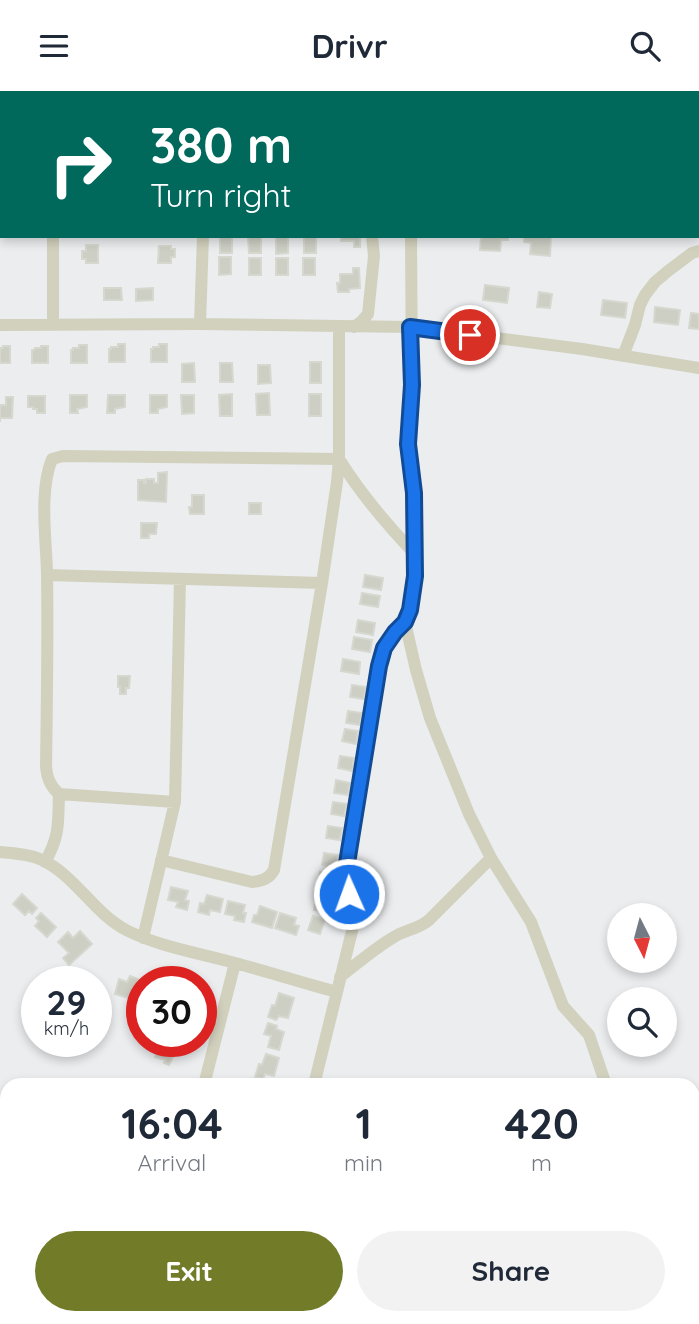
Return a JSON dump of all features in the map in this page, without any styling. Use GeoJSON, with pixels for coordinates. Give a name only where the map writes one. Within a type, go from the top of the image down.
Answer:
{"type":"FeatureCollection","features":[{"type":"Feature","properties":{"kind":"street"},"geometry":{"type":"LineString","coordinates":[[53,238],[53,325]]}},
{"type":"Feature","properties":{"kind":"street"},"geometry":{"type":"LineString","coordinates":[[200,324],[203,238]]}},
{"type":"Feature","properties":{"kind":"street"},"geometry":{"type":"LineString","coordinates":[[354,327],[368,314],[374,256],[372,238]]}},
{"type":"Feature","properties":{"kind":"street"},"geometry":{"type":"LineString","coordinates":[[316,1078],[354,923],[354,911],[345,878],[379,666],[384,648],[405,622],[410,610],[415,576],[414,493],[408,444],[412,385],[411,238]]}},
{"type":"Feature","properties":{"kind":"street"},"geometry":{"type":"LineString","coordinates":[[624,356],[645,295],[668,271],[692,253],[699,251]]}},
{"type":"Feature","properties":{"kind":"street"},"geometry":{"type":"LineString","coordinates":[[0,325],[410,327],[699,368]]}},
{"type":"Feature","properties":{"kind":"street"},"geometry":{"type":"LineString","coordinates":[[161,860],[252,882],[267,878],[274,870],[322,583],[339,459],[339,327]]}},
{"type":"Feature","properties":{"kind":"street"},"geometry":{"type":"LineString","coordinates":[[175,802],[59,794],[48,779],[46,486],[52,459],[63,456],[339,459]]}},
{"type":"Feature","properties":{"kind":"street"},"geometry":{"type":"LineString","coordinates":[[339,459],[358,488],[415,554]]}},
{"type":"Feature","properties":{"kind":"street"},"geometry":{"type":"LineString","coordinates":[[47,575],[322,583]]}},
{"type":"Feature","properties":{"kind":"street"},"geometry":{"type":"LineString","coordinates":[[143,938],[175,802],[180,579]]}},
{"type":"Feature","properties":{"kind":"street"},"geometry":{"type":"LineString","coordinates":[[405,622],[430,718],[469,814],[491,858],[531,922],[563,1006],[589,1035],[604,1078]]}},
{"type":"Feature","properties":{"kind":"street"},"geometry":{"type":"LineString","coordinates":[[45,862],[54,845],[58,829],[59,794]]}},
{"type":"Feature","properties":{"kind":"street"},"geometry":{"type":"LineString","coordinates":[[0,852],[40,859],[57,869],[106,916],[143,938],[337,992]]}},
{"type":"Feature","properties":{"kind":"street"},"geometry":{"type":"LineString","coordinates":[[340,977],[390,939],[424,925],[491,858]]}},
{"type":"Feature","properties":{"kind":"street"},"geometry":{"type":"LineString","coordinates":[[206,1078],[235,963]]}},
{"type":"Feature","properties":{"kind":"building"},"geometry":{"type":"Polygon","coordinates":[[[220,238],[232,238],[232,253],[220,253],[220,238]]]}},
{"type":"Feature","properties":{"kind":"building"},"geometry":{"type":"Polygon","coordinates":[[[248,238],[261,238],[261,253],[249,253],[248,238]]]}},
{"type":"Feature","properties":{"kind":"building"},"geometry":{"type":"Polygon","coordinates":[[[276,238],[288,238],[288,253],[276,254],[276,238]]]}},
{"type":"Feature","properties":{"kind":"building"},"geometry":{"type":"Polygon","coordinates":[[[304,238],[316,238],[316,253],[304,253],[304,238]]]}},
{"type":"Feature","properties":{"kind":"building"},"geometry":{"type":"Polygon","coordinates":[[[341,238],[360,238],[360,247],[354,247],[354,241],[341,241],[341,238]]]}},
{"type":"Feature","properties":{"kind":"building"},"geometry":{"type":"Polygon","coordinates":[[[481,238],[508,238],[501,240],[500,251],[480,250],[481,238]]]}},
{"type":"Feature","properties":{"kind":"building"},"geometry":{"type":"Polygon","coordinates":[[[524,238],[551,238],[550,256],[530,254],[531,243],[524,242],[524,238]]]}},
{"type":"Feature","properties":{"kind":"building"},"geometry":{"type":"Polygon","coordinates":[[[86,245],[98,245],[98,263],[86,263],[86,259],[82,259],[82,251],[86,251],[86,245]]]}},
{"type":"Feature","properties":{"kind":"building"},"geometry":{"type":"Polygon","coordinates":[[[159,246],[171,246],[171,249],[175,249],[175,257],[171,257],[171,263],[158,263],[159,246]]]}},
{"type":"Feature","properties":{"kind":"building"},"geometry":{"type":"Polygon","coordinates":[[[219,257],[231,257],[231,274],[219,275],[219,257]]]}},
{"type":"Feature","properties":{"kind":"building"},"geometry":{"type":"Polygon","coordinates":[[[249,258],[261,258],[261,275],[249,275],[249,258]]]}},
{"type":"Feature","properties":{"kind":"building"},"geometry":{"type":"Polygon","coordinates":[[[276,258],[288,258],[288,275],[276,275],[276,258]]]}},
{"type":"Feature","properties":{"kind":"building"},"geometry":{"type":"Polygon","coordinates":[[[303,258],[315,258],[315,275],[303,275],[303,258]]]}},
{"type":"Feature","properties":{"kind":"building"},"geometry":{"type":"Polygon","coordinates":[[[353,268],[359,268],[360,288],[338,292],[340,274],[353,274],[353,268]]]}},
{"type":"Feature","properties":{"kind":"building"},"geometry":{"type":"Polygon","coordinates":[[[485,285],[509,288],[507,303],[483,300],[485,285]]]}},
{"type":"Feature","properties":{"kind":"building"},"geometry":{"type":"Polygon","coordinates":[[[104,288],[121,288],[122,300],[104,300],[104,288]]]}},
{"type":"Feature","properties":{"kind":"building"},"geometry":{"type":"Polygon","coordinates":[[[153,288],[153,300],[136,301],[136,289],[153,288]]]}},
{"type":"Feature","properties":{"kind":"building"},"geometry":{"type":"Polygon","coordinates":[[[539,292],[552,294],[550,308],[537,307],[539,292]]]}},
{"type":"Feature","properties":{"kind":"building"},"geometry":{"type":"Polygon","coordinates":[[[603,300],[627,303],[625,318],[601,315],[603,300]]]}},
{"type":"Feature","properties":{"kind":"building"},"geometry":{"type":"Polygon","coordinates":[[[655,307],[680,310],[678,325],[654,322],[655,307]]]}},
{"type":"Feature","properties":{"kind":"building"},"geometry":{"type":"Polygon","coordinates":[[[691,313],[699,314],[699,329],[689,328],[691,313]]]}},
{"type":"Feature","properties":{"kind":"building"},"geometry":{"type":"Polygon","coordinates":[[[118,344],[125,344],[125,362],[109,362],[109,349],[118,347],[118,344]]]}},
{"type":"Feature","properties":{"kind":"building"},"geometry":{"type":"Polygon","coordinates":[[[159,344],[167,344],[167,362],[151,362],[151,349],[159,347],[159,344]]]}},
{"type":"Feature","properties":{"kind":"building"},"geometry":{"type":"Polygon","coordinates":[[[79,345],[87,345],[87,363],[71,363],[71,350],[79,348],[79,345]]]}},
{"type":"Feature","properties":{"kind":"building"},"geometry":{"type":"Polygon","coordinates":[[[10,346],[10,363],[0,363],[0,348],[10,346]]]}},
{"type":"Feature","properties":{"kind":"building"},"geometry":{"type":"Polygon","coordinates":[[[48,346],[48,363],[32,363],[32,350],[48,346]]]}},
{"type":"Feature","properties":{"kind":"building"},"geometry":{"type":"Polygon","coordinates":[[[310,362],[321,362],[321,383],[310,383],[310,362]]]}},
{"type":"Feature","properties":{"kind":"building"},"geometry":{"type":"Polygon","coordinates":[[[194,363],[195,382],[182,382],[182,364],[194,363]]]}},
{"type":"Feature","properties":{"kind":"building"},"geometry":{"type":"Polygon","coordinates":[[[220,363],[232,363],[233,382],[220,382],[220,363]]]}},
{"type":"Feature","properties":{"kind":"building"},"geometry":{"type":"Polygon","coordinates":[[[258,365],[270,365],[271,383],[258,384],[258,365]]]}},
{"type":"Feature","properties":{"kind":"building"},"geometry":{"type":"Polygon","coordinates":[[[269,393],[270,415],[257,415],[256,394],[269,393]]]}},
{"type":"Feature","properties":{"kind":"building"},"geometry":{"type":"Polygon","coordinates":[[[232,394],[232,416],[220,416],[219,395],[232,394]]]}},
{"type":"Feature","properties":{"kind":"building"},"geometry":{"type":"Polygon","coordinates":[[[309,394],[321,394],[321,416],[309,416],[309,394]]]}},
{"type":"Feature","properties":{"kind":"building"},"geometry":{"type":"Polygon","coordinates":[[[70,395],[87,395],[87,407],[77,409],[78,413],[70,413],[70,395]]]}},
{"type":"Feature","properties":{"kind":"building"},"geometry":{"type":"Polygon","coordinates":[[[108,395],[125,395],[125,407],[115,409],[115,413],[107,413],[108,395]]]}},
{"type":"Feature","properties":{"kind":"building"},"geometry":{"type":"Polygon","coordinates":[[[150,395],[167,395],[167,407],[158,409],[158,413],[150,413],[150,395]]]}},
{"type":"Feature","properties":{"kind":"building"},"geometry":{"type":"Polygon","coordinates":[[[181,395],[194,395],[194,413],[182,414],[181,395]]]}},
{"type":"Feature","properties":{"kind":"building"},"geometry":{"type":"Polygon","coordinates":[[[28,396],[45,396],[45,413],[37,413],[37,409],[28,407],[28,396]]]}},
{"type":"Feature","properties":{"kind":"building"},"geometry":{"type":"Polygon","coordinates":[[[6,397],[13,397],[12,418],[0,418],[0,405],[6,405],[6,397]]]}},
{"type":"Feature","properties":{"kind":"building"},"geometry":{"type":"Polygon","coordinates":[[[167,472],[166,502],[138,500],[138,480],[144,480],[146,483],[146,479],[154,479],[154,483],[158,483],[158,473],[167,472]]]}},
{"type":"Feature","properties":{"kind":"building"},"geometry":{"type":"Polygon","coordinates":[[[192,495],[204,495],[204,514],[190,514],[192,495]]]}},
{"type":"Feature","properties":{"kind":"building"},"geometry":{"type":"Polygon","coordinates":[[[249,503],[261,503],[261,514],[249,514],[249,503]]]}},
{"type":"Feature","properties":{"kind":"building"},"geometry":{"type":"Polygon","coordinates":[[[141,523],[157,523],[156,534],[141,538],[141,523]]]}},
{"type":"Feature","properties":{"kind":"building"},"geometry":{"type":"Polygon","coordinates":[[[365,575],[383,578],[381,590],[363,587],[365,575]]]}},
{"type":"Feature","properties":{"kind":"building"},"geometry":{"type":"Polygon","coordinates":[[[362,593],[380,596],[378,607],[360,604],[362,593]]]}},
{"type":"Feature","properties":{"kind":"building"},"geometry":{"type":"Polygon","coordinates":[[[358,620],[375,623],[373,635],[356,632],[358,620]]]}},
{"type":"Feature","properties":{"kind":"building"},"geometry":{"type":"Polygon","coordinates":[[[354,637],[372,640],[370,652],[352,649],[354,637]]]}},
{"type":"Feature","properties":{"kind":"building"},"geometry":{"type":"Polygon","coordinates":[[[343,659],[360,662],[359,674],[341,671],[343,659]]]}},
{"type":"Feature","properties":{"kind":"building"},"geometry":{"type":"Polygon","coordinates":[[[118,676],[130,676],[126,694],[120,694],[118,676]]]}},
{"type":"Feature","properties":{"kind":"building"},"geometry":{"type":"Polygon","coordinates":[[[352,685],[366,687],[364,699],[350,697],[352,685]]]}},
{"type":"Feature","properties":{"kind":"building"},"geometry":{"type":"Polygon","coordinates":[[[348,711],[362,713],[360,725],[346,723],[348,711]]]}},
{"type":"Feature","properties":{"kind":"building"},"geometry":{"type":"Polygon","coordinates":[[[345,729],[358,731],[356,744],[342,741],[345,729]]]}},
{"type":"Feature","properties":{"kind":"building"},"geometry":{"type":"Polygon","coordinates":[[[340,756],[354,758],[352,771],[338,768],[340,756]]]}},
{"type":"Feature","properties":{"kind":"building"},"geometry":{"type":"Polygon","coordinates":[[[336,780],[350,783],[348,795],[334,793],[336,780]]]}},
{"type":"Feature","properties":{"kind":"building"},"geometry":{"type":"Polygon","coordinates":[[[333,802],[347,804],[344,816],[331,814],[333,802]]]}},
{"type":"Feature","properties":{"kind":"building"},"geometry":{"type":"Polygon","coordinates":[[[328,826],[342,828],[340,840],[326,838],[328,826]]]}},
{"type":"Feature","properties":{"kind":"building"},"geometry":{"type":"Polygon","coordinates":[[[324,853],[338,855],[336,867],[322,865],[324,853]]]}},
{"type":"Feature","properties":{"kind":"building"},"geometry":{"type":"Polygon","coordinates":[[[320,872],[334,874],[332,886],[318,884],[320,872]]]}},
{"type":"Feature","properties":{"kind":"building"},"geometry":{"type":"Polygon","coordinates":[[[171,887],[188,891],[185,900],[189,901],[187,910],[176,907],[178,902],[168,900],[171,887]]]}},
{"type":"Feature","properties":{"kind":"building"},"geometry":{"type":"Polygon","coordinates":[[[22,894],[37,908],[32,914],[29,911],[25,915],[13,904],[22,894]]]}},
{"type":"Feature","properties":{"kind":"building"},"geometry":{"type":"Polygon","coordinates":[[[207,895],[223,899],[220,912],[210,910],[209,915],[198,912],[200,903],[204,904],[207,895]]]}},
{"type":"Feature","properties":{"kind":"building"},"geometry":{"type":"Polygon","coordinates":[[[316,898],[330,900],[328,912],[314,910],[316,898]]]}},
{"type":"Feature","properties":{"kind":"building"},"geometry":{"type":"Polygon","coordinates":[[[228,901],[245,905],[244,922],[225,914],[228,901]]]}},
{"type":"Feature","properties":{"kind":"building"},"geometry":{"type":"Polygon","coordinates":[[[260,906],[277,912],[272,928],[252,922],[260,906]]]}},
{"type":"Feature","properties":{"kind":"building"},"geometry":{"type":"Polygon","coordinates":[[[41,913],[56,927],[47,937],[35,926],[39,921],[36,918],[41,913]]]}},
{"type":"Feature","properties":{"kind":"building"},"geometry":{"type":"Polygon","coordinates":[[[280,913],[296,918],[294,925],[299,926],[296,935],[275,928],[280,913]]]}},
{"type":"Feature","properties":{"kind":"building"},"geometry":{"type":"Polygon","coordinates":[[[313,916],[325,920],[320,934],[308,930],[313,916]]]}},
{"type":"Feature","properties":{"kind":"building"},"geometry":{"type":"Polygon","coordinates":[[[80,931],[92,944],[69,965],[63,958],[69,953],[58,942],[68,932],[73,938],[80,931]]]}},
{"type":"Feature","properties":{"kind":"building"},"geometry":{"type":"Polygon","coordinates":[[[119,979],[126,982],[126,997],[115,994],[119,979]]]}},
{"type":"Feature","properties":{"kind":"building"},"geometry":{"type":"Polygon","coordinates":[[[279,993],[294,998],[288,1018],[279,1016],[276,1020],[268,1017],[279,993]]]}},
{"type":"Feature","properties":{"kind":"building"},"geometry":{"type":"Polygon","coordinates":[[[268,1023],[284,1032],[279,1050],[268,1047],[271,1036],[264,1034],[268,1023]]]}},
{"type":"Feature","properties":{"kind":"building"},"geometry":{"type":"Polygon","coordinates":[[[266,1054],[279,1058],[274,1076],[265,1074],[263,1078],[255,1077],[259,1064],[262,1065],[266,1054]]]}},
{"type":"Feature","properties":{"kind":"building"},"geometry":{"type":"Polygon","coordinates":[[[155,1057],[173,1057],[169,1065],[164,1063],[165,1060],[155,1057]]]}},
{"type":"Feature","properties":{"kind":"route"},"geometry":{"type":"LineString","coordinates":[[349,894],[345,878],[379,666],[384,648],[405,622],[410,610],[415,576],[414,493],[408,444],[412,385],[410,327],[470,335]]}}]}
